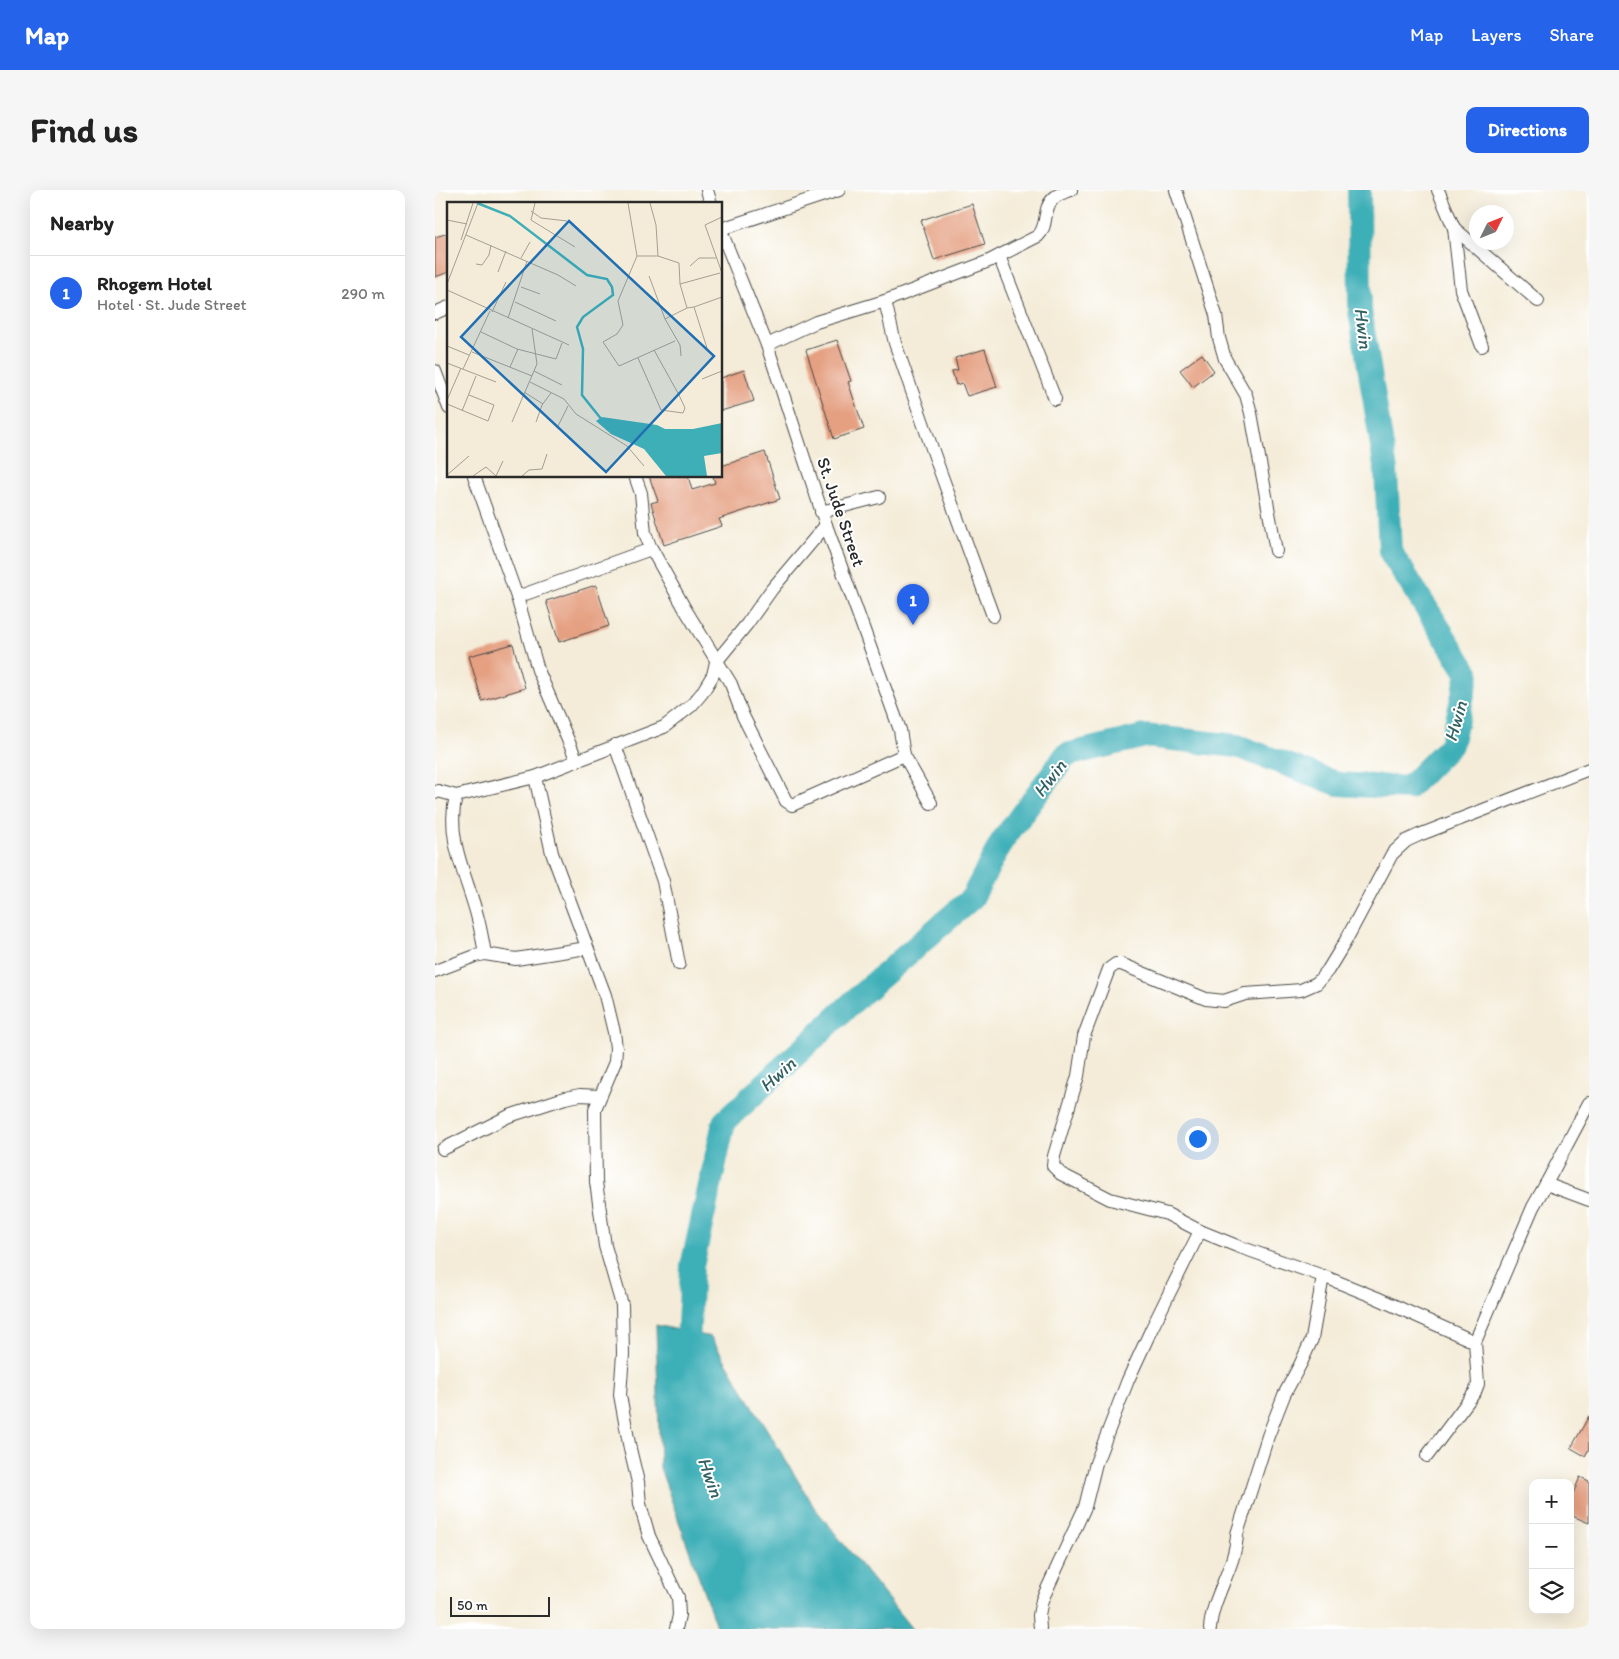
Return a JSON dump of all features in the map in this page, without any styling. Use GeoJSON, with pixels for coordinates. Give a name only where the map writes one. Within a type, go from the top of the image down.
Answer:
{"type":"FeatureCollection","features":[{"type":"Feature","properties":{"kind":"street"},"geometry":{"type":"LineString","coordinates":[[723,229],[839,190]]}},
{"type":"Feature","properties":{"kind":"street"},"geometry":{"type":"LineString","coordinates":[[767,346],[816,322],[885,301],[999,256],[1038,236],[1043,231],[1047,206],[1053,198],[1071,190]]}},
{"type":"Feature","properties":{"kind":"street"},"geometry":{"type":"LineString","coordinates":[[1175,190],[1216,315],[1219,338],[1225,359],[1246,395],[1251,413],[1276,551]]}},
{"type":"Feature","properties":{"kind":"street"},"geometry":{"type":"LineString","coordinates":[[1438,190],[1454,228],[1461,290],[1482,346]]}},
{"type":"Feature","properties":{"kind":"street"},"geometry":{"type":"LineString","coordinates":[[1454,228],[1538,301]]}},
{"type":"Feature","properties":{"kind":"street","name":"St. Jude Street"},"geometry":{"type":"LineString","coordinates":[[723,235],[767,346],[821,512],[900,730],[904,755],[931,803]]}},
{"type":"Feature","properties":{"kind":"street"},"geometry":{"type":"LineString","coordinates":[[999,256],[1055,399]]}},
{"type":"Feature","properties":{"kind":"street"},"geometry":{"type":"LineString","coordinates":[[885,301],[895,343],[993,616]]}},
{"type":"Feature","properties":{"kind":"street"},"geometry":{"type":"LineString","coordinates":[[435,313],[447,308]]}},
{"type":"Feature","properties":{"kind":"street"},"geometry":{"type":"LineString","coordinates":[[435,371],[447,403]]}},
{"type":"Feature","properties":{"kind":"street"},"geometry":{"type":"LineString","coordinates":[[475,478],[517,597],[538,670],[577,761]]}},
{"type":"Feature","properties":{"kind":"street"},"geometry":{"type":"LineString","coordinates":[[636,478],[641,493],[645,533],[651,549],[716,662],[731,684],[743,716],[786,801],[792,804],[904,755]]}},
{"type":"Feature","properties":{"kind":"street"},"geometry":{"type":"LineString","coordinates":[[821,512],[879,497]]}},
{"type":"Feature","properties":{"kind":"street"},"geometry":{"type":"LineString","coordinates":[[435,793],[456,796],[535,777],[664,727],[691,706],[702,693],[713,675],[716,662],[772,589],[826,525]]}},
{"type":"Feature","properties":{"kind":"street"},"geometry":{"type":"LineString","coordinates":[[517,597],[651,549]]}},
{"type":"Feature","properties":{"kind":"street"},"geometry":{"type":"LineString","coordinates":[[615,745],[663,881],[679,964]]}},
{"type":"Feature","properties":{"kind":"street"},"geometry":{"type":"LineString","coordinates":[[1475,1342],[1323,1276],[1200,1231],[1167,1214],[1110,1199],[1061,1174],[1053,1166],[1054,1156],[1078,1076],[1084,1036],[1109,969],[1115,964],[1121,964],[1206,999],[1224,1002],[1245,994],[1301,990],[1317,983],[1328,970],[1392,854],[1406,841],[1589,769]]}},
{"type":"Feature","properties":{"kind":"street"},"geometry":{"type":"LineString","coordinates":[[535,777],[552,853],[605,995],[616,1048],[615,1062],[595,1109],[596,1182],[605,1246],[622,1305],[623,1354],[620,1395],[638,1482],[640,1504],[649,1536],[677,1597],[679,1615],[676,1629]]}},
{"type":"Feature","properties":{"kind":"street"},"geometry":{"type":"LineString","coordinates":[[456,796],[452,810],[453,832],[478,920],[485,954]]}},
{"type":"Feature","properties":{"kind":"street"},"geometry":{"type":"LineString","coordinates":[[435,971],[485,954],[516,959],[587,948]]}},
{"type":"Feature","properties":{"kind":"street"},"geometry":{"type":"LineString","coordinates":[[443,1149],[509,1116],[565,1098],[580,1095],[599,1096]]}},
{"type":"Feature","properties":{"kind":"street"},"geometry":{"type":"LineString","coordinates":[[1427,1456],[1475,1392],[1478,1377],[1475,1342],[1533,1206],[1589,1103]]}},
{"type":"Feature","properties":{"kind":"street"},"geometry":{"type":"LineString","coordinates":[[1546,1184],[1589,1200]]}},
{"type":"Feature","properties":{"kind":"street"},"geometry":{"type":"LineString","coordinates":[[1040,1629],[1039,1615],[1042,1600],[1085,1507],[1096,1463],[1128,1380],[1151,1328],[1200,1231]]}},
{"type":"Feature","properties":{"kind":"street"},"geometry":{"type":"LineString","coordinates":[[1211,1629],[1211,1622],[1237,1547],[1237,1534],[1268,1436],[1283,1395],[1312,1339],[1323,1276]]}},
{"type":"Feature","properties":{"kind":"water"},"geometry":{"type":"Polygon","coordinates":[[[656,1325],[711,1337],[814,1507],[912,1629],[717,1629],[660,1468],[656,1325]]]}},
{"type":"Feature","properties":{"kind":"building"},"geometry":{"type":"Polygon","coordinates":[[[972,204],[985,244],[934,260],[921,220],[972,204]]]}},
{"type":"Feature","properties":{"kind":"building"},"geometry":{"type":"Polygon","coordinates":[[[447,234],[447,273],[435,277],[435,237],[447,234]]]}},
{"type":"Feature","properties":{"kind":"building"},"geometry":{"type":"Polygon","coordinates":[[[837,340],[851,381],[848,382],[864,429],[834,439],[806,350],[837,340]]]}},
{"type":"Feature","properties":{"kind":"building"},"geometry":{"type":"Polygon","coordinates":[[[985,349],[997,387],[967,396],[962,383],[956,385],[952,371],[958,370],[955,358],[985,349]]]}},
{"type":"Feature","properties":{"kind":"building"},"geometry":{"type":"Polygon","coordinates":[[[1202,354],[1214,371],[1193,387],[1180,370],[1202,354]]]}},
{"type":"Feature","properties":{"kind":"building"},"geometry":{"type":"Polygon","coordinates":[[[744,370],[754,401],[723,410],[723,377],[744,370]]]}},
{"type":"Feature","properties":{"kind":"building"},"geometry":{"type":"Polygon","coordinates":[[[765,452],[780,499],[719,519],[722,526],[664,545],[651,503],[658,501],[650,478],[689,478],[692,490],[715,483],[714,478],[723,478],[723,465],[765,452]]]}},
{"type":"Feature","properties":{"kind":"building"},"geometry":{"type":"Polygon","coordinates":[[[596,585],[609,626],[559,642],[546,601],[596,585]]]}},
{"type":"Feature","properties":{"kind":"building"},"geometry":{"type":"Polygon","coordinates":[[[513,644],[525,688],[482,701],[469,656],[513,644]]]}},
{"type":"Feature","properties":{"kind":"building"},"geometry":{"type":"Polygon","coordinates":[[[1589,1416],[1589,1449],[1585,1456],[1571,1448],[1589,1416]]]}},
{"type":"Feature","properties":{"kind":"building"},"geometry":{"type":"Polygon","coordinates":[[[1580,1477],[1589,1481],[1589,1523],[1574,1517],[1574,1491],[1580,1477]]]}},
{"type":"Feature","properties":{"kind":"waterway","name":"Hwin"},"geometry":{"type":"LineString","coordinates":[[687,1364],[692,1266],[724,1122],[856,999],[972,898],[1002,841],[1066,755],[1145,736],[1237,746],[1338,784],[1408,788],[1451,745],[1468,674],[1390,551],[1386,471],[1360,311],[1359,190]]}},
{"type":"Feature","properties":{"kind":"place","name":"Rhogem Hotel"},"geometry":{"type":"Point","coordinates":[913,625]}}]}
